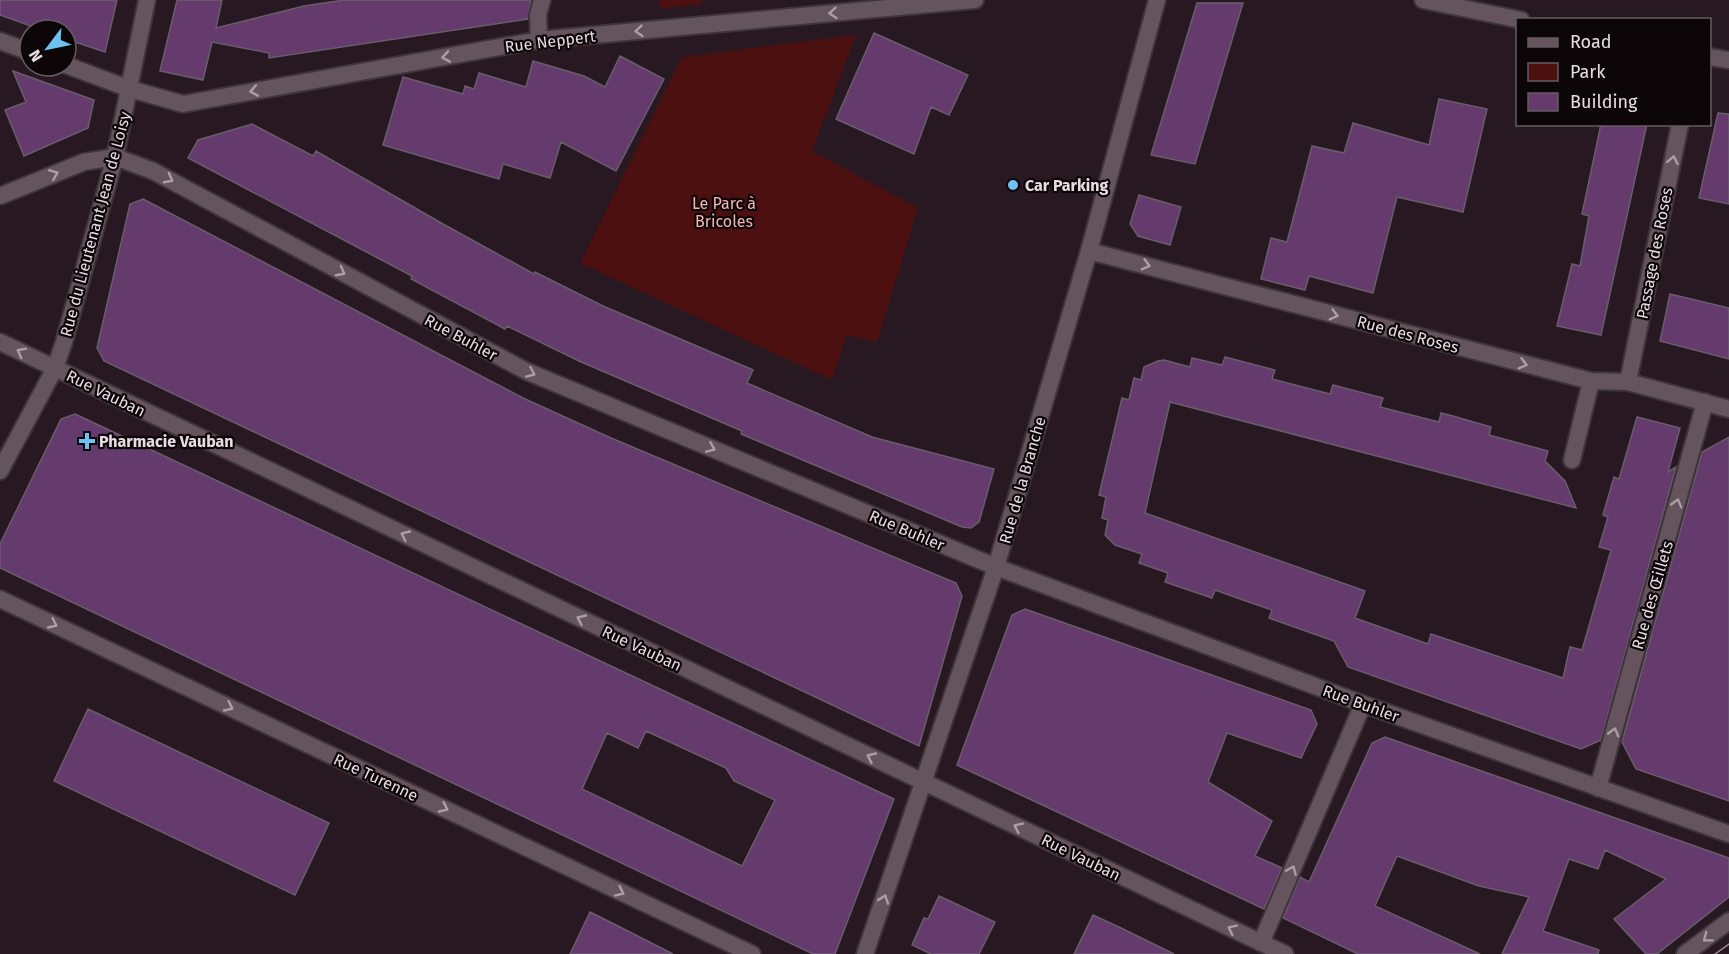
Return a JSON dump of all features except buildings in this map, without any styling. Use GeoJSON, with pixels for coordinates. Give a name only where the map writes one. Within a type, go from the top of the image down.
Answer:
{"type":"FeatureCollection","features":[{"type":"Feature","properties":{"kind":"street","name":"Rue du Lieutenant Jean de Loisy"},"geometry":{"type":"LineString","coordinates":[[0,471],[55,368],[64,342],[115,157],[147,0]]}},
{"type":"Feature","properties":{"kind":"street"},"geometry":{"type":"LineString","coordinates":[[538,40],[538,15],[542,0]]}},
{"type":"Feature","properties":{"kind":"street","name":"Rue Neppert"},"geometry":{"type":"LineString","coordinates":[[78,70],[130,89],[183,104],[538,40],[975,0]]}},
{"type":"Feature","properties":{"kind":"street","name":"Rue de la Branche"},"geometry":{"type":"LineString","coordinates":[[865,954],[996,567],[1089,251],[1157,0]]}},
{"type":"Feature","properties":{"kind":"street"},"geometry":{"type":"LineString","coordinates":[[1424,0],[1516,19]]}},
{"type":"Feature","properties":{"kind":"street"},"geometry":{"type":"LineString","coordinates":[[0,41],[18,48]]}},
{"type":"Feature","properties":{"kind":"street"},"geometry":{"type":"LineString","coordinates":[[1711,57],[1729,60]]}},
{"type":"Feature","properties":{"kind":"street","name":"Passage des Roses"},"geometry":{"type":"LineString","coordinates":[[1628,382],[1680,126]]}},
{"type":"Feature","properties":{"kind":"street"},"geometry":{"type":"LineString","coordinates":[[0,196],[84,162],[115,157]]}},
{"type":"Feature","properties":{"kind":"street","name":"Rue Buhler"},"geometry":{"type":"LineString","coordinates":[[115,157],[153,171],[526,371],[996,567],[1363,704],[1729,834]]}},
{"type":"Feature","properties":{"kind":"street","name":"Rue des Roses"},"geometry":{"type":"LineString","coordinates":[[1089,251],[1591,381],[1628,382],[1729,409]]}},
{"type":"Feature","properties":{"kind":"street","name":"Rue Vauban"},"geometry":{"type":"LineString","coordinates":[[0,342],[1285,954]]}},
{"type":"Feature","properties":{"kind":"street"},"geometry":{"type":"LineString","coordinates":[[1572,460],[1591,381]]}},
{"type":"Feature","properties":{"kind":"street","name":"Rue des Œillets"},"geometry":{"type":"LineString","coordinates":[[1598,788],[1705,402]]}},
{"type":"Feature","properties":{"kind":"street","name":"Rue Turenne"},"geometry":{"type":"LineString","coordinates":[[0,599],[752,954]]}},
{"type":"Feature","properties":{"kind":"street"},"geometry":{"type":"LineString","coordinates":[[1261,943],[1363,704]]}},
{"type":"Feature","properties":{"kind":"street"},"geometry":{"type":"LineString","coordinates":[[1685,954],[1729,921]]}},
{"type":"Feature","properties":{"kind":"green space"},"geometry":{"type":"Polygon","coordinates":[[[659,0],[702,0],[702,4],[660,9],[659,0]]]}},
{"type":"Feature","properties":{"kind":"green space","name":"Le Parc à Bricoles"},"geometry":{"type":"Polygon","coordinates":[[[856,35],[812,151],[918,208],[877,342],[847,335],[832,380],[580,263],[682,57],[856,35]]]}},
{"type":"Feature","properties":{"kind":"tram line"},"geometry":{"type":"LineString","coordinates":[[1715,954],[1729,944]]}},
{"type":"Feature","properties":{"kind":"place","name":"Car Parking"},"geometry":{"type":"Point","coordinates":[1013,185]}},
{"type":"Feature","properties":{"kind":"place","name":"Pharmacie Vauban"},"geometry":{"type":"Point","coordinates":[87,441]}}]}
